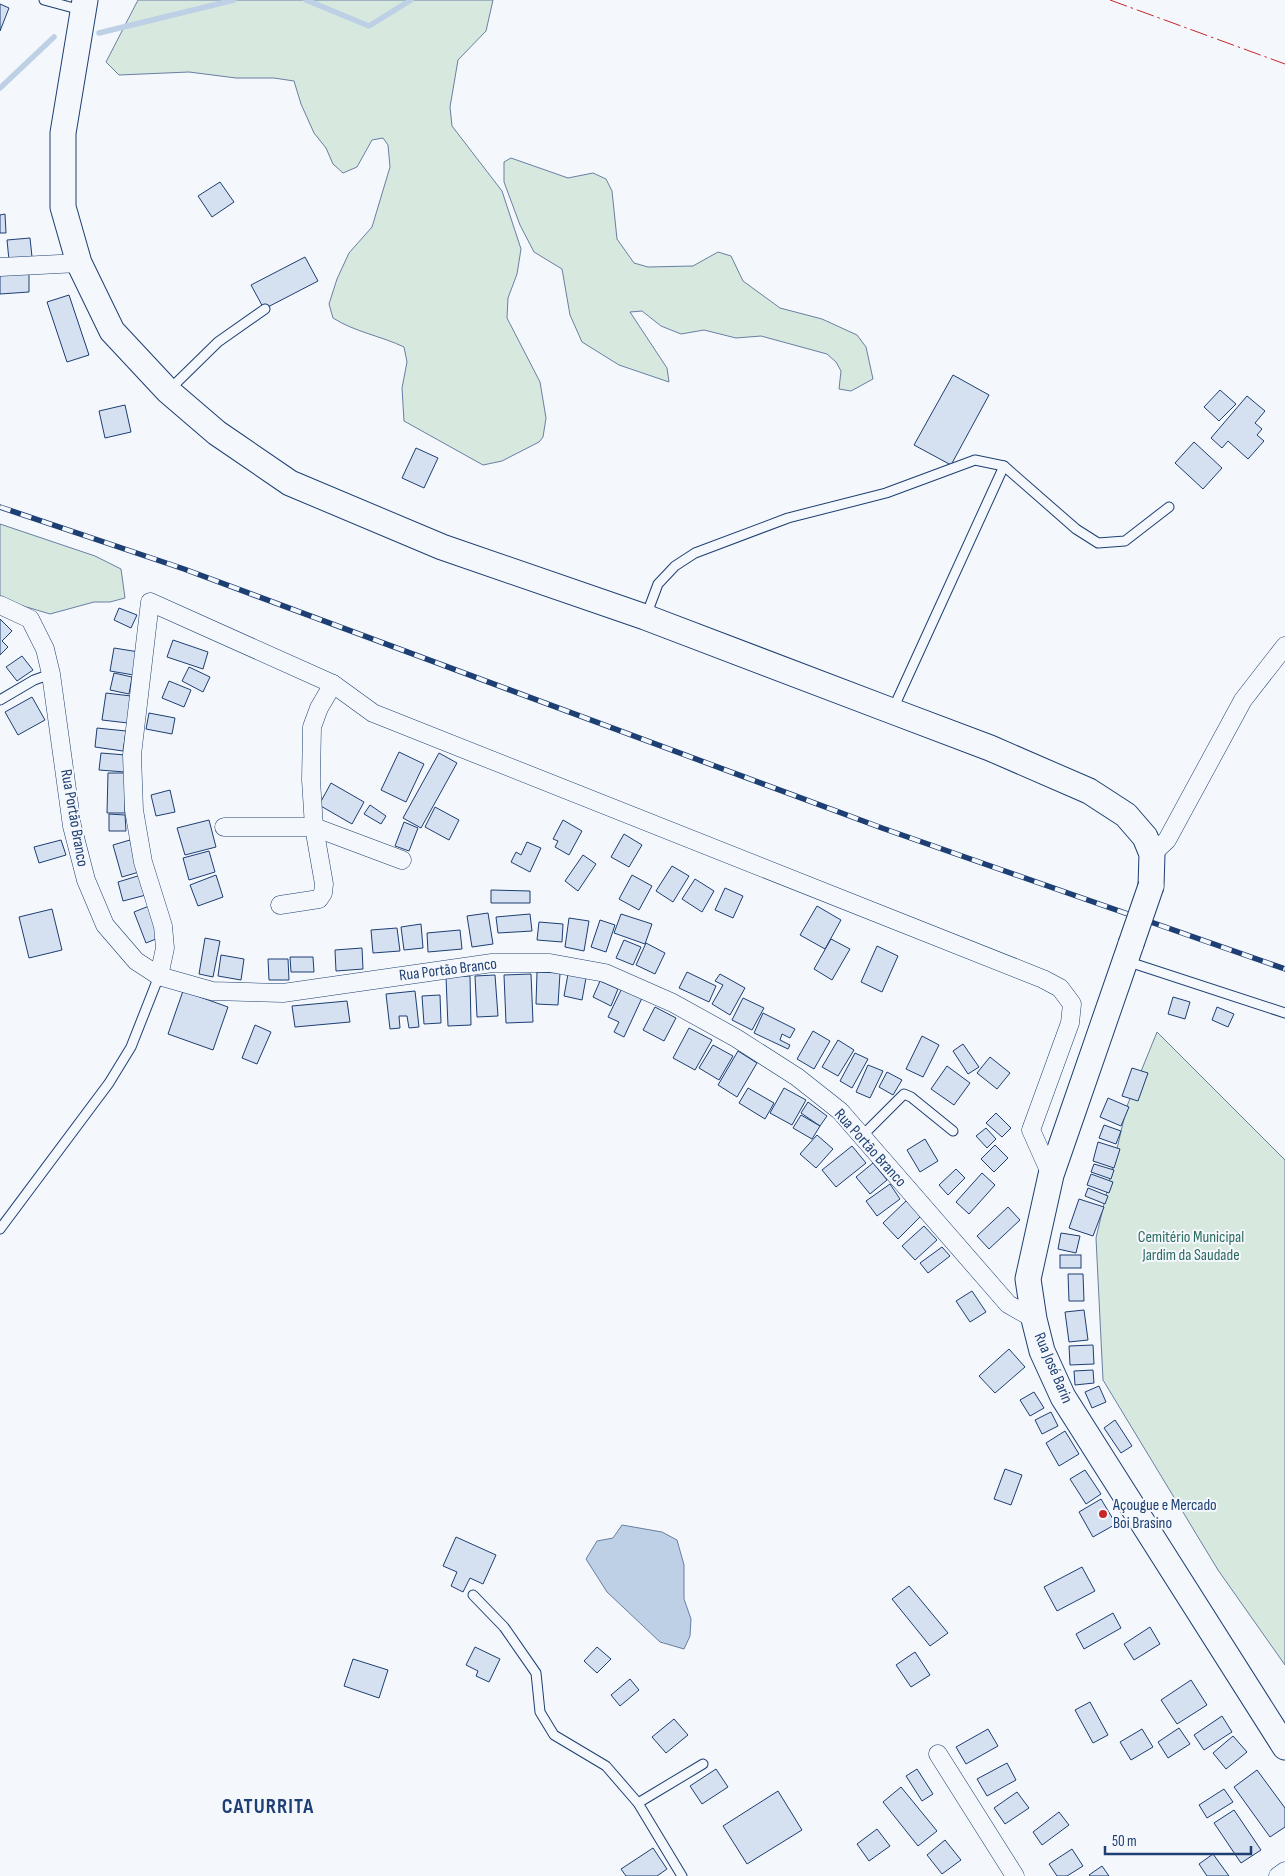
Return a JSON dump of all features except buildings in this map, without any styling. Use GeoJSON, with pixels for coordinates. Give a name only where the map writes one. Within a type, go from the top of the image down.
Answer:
{"type":"FeatureCollection","features":[{"type":"Feature","properties":{"kind":"main road"},"geometry":{"type":"LineString","coordinates":[[83,5],[63,133],[62,207],[79,263],[112,331],[168,391],[217,433],[290,483],[442,547],[645,617],[990,748],[1089,791],[1126,815],[1145,837],[1152,854]]}},
{"type":"Feature","properties":{"kind":"main road","name":"Rua José Barin"},"geometry":{"type":"LineString","coordinates":[[1152,854],[1152,886],[1051,1175],[1028,1279],[1034,1319],[1042,1350],[1063,1397],[1282,1734]]}},
{"type":"Feature","properties":{"kind":"street"},"geometry":{"type":"LineString","coordinates":[[0,267],[79,263]]}},
{"type":"Feature","properties":{"kind":"street"},"geometry":{"type":"LineString","coordinates":[[159,976],[165,948],[163,926],[143,862],[134,810],[132,755],[150,602],[333,684],[373,713],[1043,979],[1060,988],[1072,1004],[1070,1023],[1031,1130],[1051,1175]]}},
{"type":"Feature","properties":{"kind":"street","name":"Rua Portão Branco"},"geometry":{"type":"LineString","coordinates":[[0,605],[30,619],[45,649],[51,674],[72,826],[86,880],[104,925],[136,961],[159,976],[212,991],[284,993],[492,963],[550,963],[605,973],[673,1003],[736,1038],[790,1072],[840,1111],[861,1138],[1008,1304],[1034,1319]]}},
{"type":"Feature","properties":{"kind":"street"},"geometry":{"type":"LineString","coordinates":[[1152,854],[1167,840],[1243,700],[1285,646]]}},
{"type":"Feature","properties":{"kind":"street"},"geometry":{"type":"LineString","coordinates":[[280,905],[319,899],[323,893],[324,884],[314,826],[311,780],[312,727],[319,708],[333,684]]}},
{"type":"Feature","properties":{"kind":"street"},"geometry":{"type":"LineString","coordinates":[[224,827],[314,826],[402,860]]}},
{"type":"Feature","properties":{"kind":"street"},"geometry":{"type":"LineString","coordinates":[[938,1754],[1015,1876]]}},
{"type":"Feature","properties":{"kind":"street"},"geometry":{"type":"LineString","coordinates":[[1278,1876],[1285,1872]]}},
{"type":"Feature","properties":{"kind":"lane"},"geometry":{"type":"LineString","coordinates":[[44,0],[83,5]]}},
{"type":"Feature","properties":{"kind":"lane"},"geometry":{"type":"LineString","coordinates":[[168,391],[218,342],[265,309]]}},
{"type":"Feature","properties":{"kind":"lane"},"geometry":{"type":"LineString","coordinates":[[645,617],[658,584],[675,566],[695,554],[788,518],[886,493],[975,460],[1004,466],[1076,528],[1098,543],[1125,541],[1169,506]]}},
{"type":"Feature","properties":{"kind":"lane"},"geometry":{"type":"LineString","coordinates":[[892,711],[1004,466]]}},
{"type":"Feature","properties":{"kind":"lane"},"geometry":{"type":"LineString","coordinates":[[0,700],[34,680],[51,674]]}},
{"type":"Feature","properties":{"kind":"lane"},"geometry":{"type":"LineString","coordinates":[[1128,953],[1285,1014]]}},
{"type":"Feature","properties":{"kind":"lane"},"geometry":{"type":"LineString","coordinates":[[0,1229],[109,1083],[131,1047],[159,976]]}},
{"type":"Feature","properties":{"kind":"lane"},"geometry":{"type":"LineString","coordinates":[[861,1138],[904,1094],[911,1097],[953,1131]]}},
{"type":"Feature","properties":{"kind":"lane"},"geometry":{"type":"LineString","coordinates":[[473,1595],[504,1627],[536,1673],[540,1712],[554,1735],[606,1766],[638,1803],[682,1876]]}},
{"type":"Feature","properties":{"kind":"lane"},"geometry":{"type":"LineString","coordinates":[[638,1803],[703,1764]]}},
{"type":"Feature","properties":{"kind":"green space"},"geometry":{"type":"Polygon","coordinates":[[[138,0],[493,0],[486,31],[458,60],[450,107],[452,126],[502,191],[521,249],[517,274],[508,298],[507,318],[540,382],[546,418],[543,437],[539,442],[502,461],[483,465],[404,421],[402,388],[407,362],[404,347],[350,327],[333,318],[329,304],[337,279],[349,253],[372,227],[390,167],[388,145],[383,138],[372,140],[357,167],[343,173],[333,164],[326,148],[314,133],[301,104],[294,81],[274,78],[236,78],[189,72],[119,75],[106,62],[138,0]]]}},
{"type":"Feature","properties":{"kind":"green space"},"geometry":{"type":"Polygon","coordinates":[[[511,158],[568,178],[593,173],[606,179],[612,191],[617,239],[634,263],[648,267],[693,266],[718,252],[731,256],[743,281],[780,308],[822,319],[857,335],[866,347],[873,379],[851,391],[839,389],[841,371],[836,362],[827,354],[761,336],[736,338],[704,330],[681,334],[661,326],[642,311],[630,312],[667,368],[669,382],[619,365],[582,342],[570,315],[562,269],[534,252],[520,225],[504,182],[504,162],[511,158]]]}},
{"type":"Feature","properties":{"kind":"green space"},"geometry":{"type":"Polygon","coordinates":[[[0,524],[95,556],[121,569],[125,598],[110,602],[94,602],[50,614],[0,599],[0,524]]]}},
{"type":"Feature","properties":{"kind":"green space","name":"Cemitério Municipal Jardim da Saudade"},"geometry":{"type":"Polygon","coordinates":[[[1157,1032],[1285,1160],[1285,1665],[1218,1570],[1103,1380],[1096,1238],[1127,1106],[1157,1032]]]}},
{"type":"Feature","properties":{"kind":"water"},"geometry":{"type":"Polygon","coordinates":[[[622,1525],[662,1532],[677,1540],[684,1565],[684,1599],[691,1619],[690,1636],[684,1649],[660,1642],[607,1592],[586,1559],[597,1541],[613,1538],[622,1525]]]}},
{"type":"Feature","properties":{"kind":"waterway"},"geometry":{"type":"LineString","coordinates":[[99,33],[234,0]]}},
{"type":"Feature","properties":{"kind":"waterway"},"geometry":{"type":"LineString","coordinates":[[306,0],[369,26],[411,0]]}},
{"type":"Feature","properties":{"kind":"waterway"},"geometry":{"type":"LineString","coordinates":[[0,88],[54,37]]}},
{"type":"Feature","properties":{"kind":"railway"},"geometry":{"type":"LineString","coordinates":[[0,507],[184,569],[882,828],[1285,969]]}},
{"type":"Feature","properties":{"kind":"power"},"geometry":{"type":"LineString","coordinates":[[1110,0],[1285,64]]}},
{"type":"Feature","properties":{"kind":"place","name":"Açougue e Mercado Boi Brasino"},"geometry":{"type":"Point","coordinates":[1103,1514]}},
{"type":"Feature","properties":{"kind":"district","name":"CATURRITA"},"geometry":{"type":"Point","coordinates":[268,1806]}}]}
